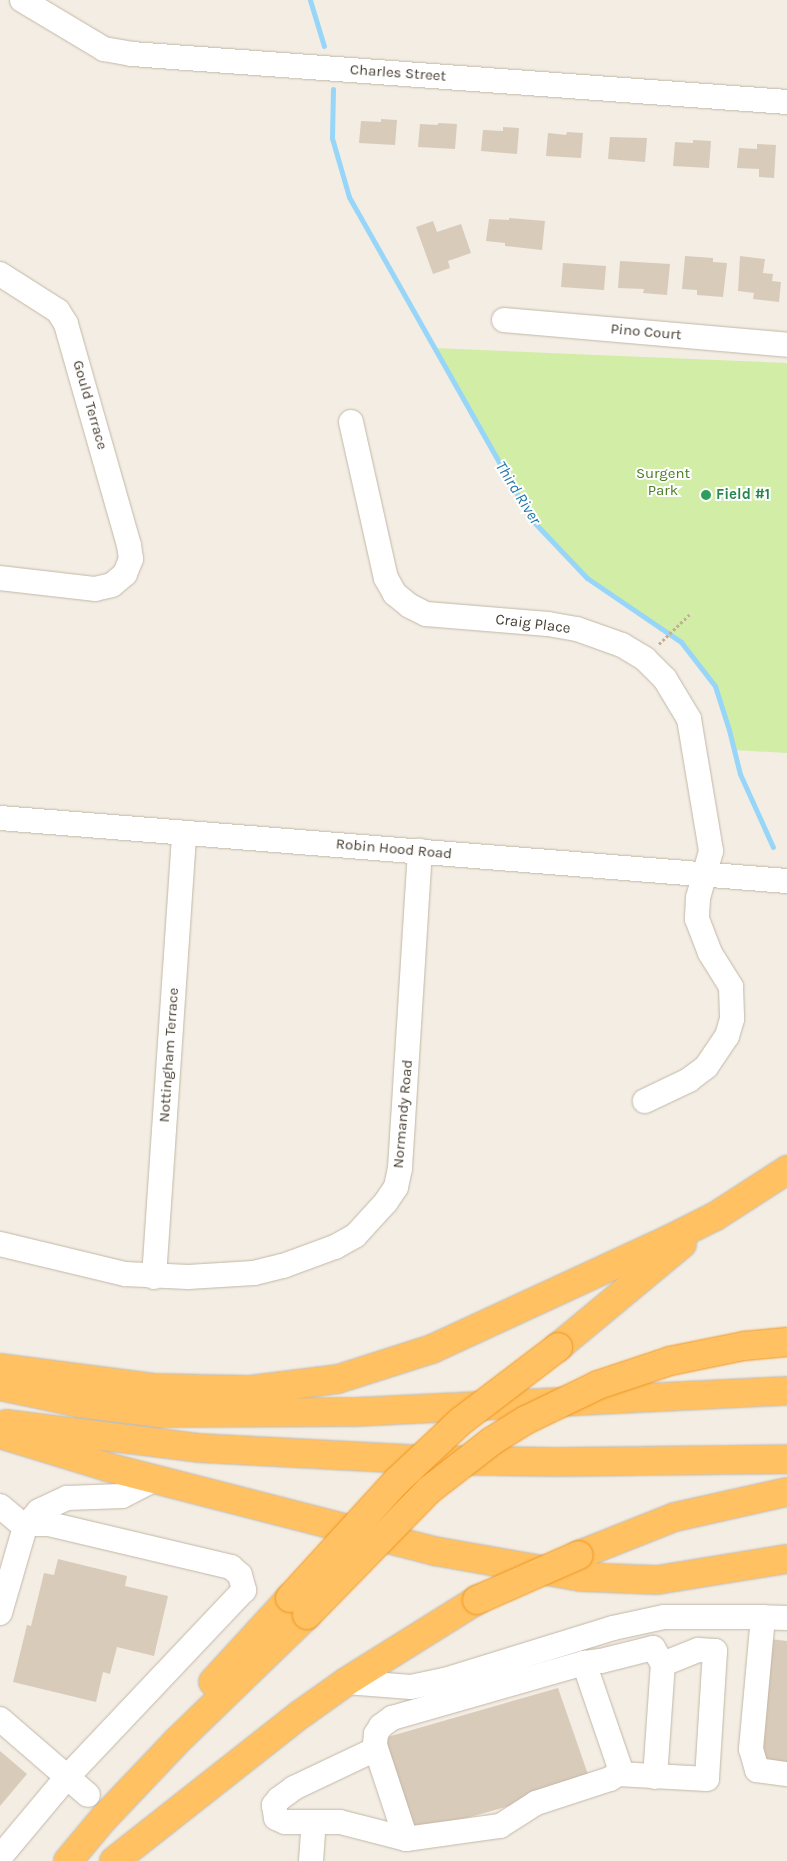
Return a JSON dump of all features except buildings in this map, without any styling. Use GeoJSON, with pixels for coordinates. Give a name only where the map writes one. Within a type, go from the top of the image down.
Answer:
{"type":"FeatureCollection","features":[{"type":"Feature","properties":{"kind":"highway"},"geometry":{"type":"LineString","coordinates":[[68,1861],[90,1834],[298,1607],[398,1481],[461,1421],[558,1347],[716,1216],[787,1170]]}},
{"type":"Feature","properties":{"kind":"highway"},"geometry":{"type":"LineString","coordinates":[[0,1368],[154,1388],[250,1390],[338,1379],[432,1349],[716,1216]]}},
{"type":"Feature","properties":{"kind":"highway"},"geometry":{"type":"LineString","coordinates":[[298,1607],[429,1490],[476,1452],[526,1420],[598,1385],[670,1361],[744,1346],[787,1342]]}},
{"type":"Feature","properties":{"kind":"highway"},"geometry":{"type":"LineString","coordinates":[[0,1386],[80,1403],[160,1413],[354,1412],[787,1391]]}},
{"type":"Feature","properties":{"kind":"highway"},"geometry":{"type":"LineString","coordinates":[[0,1423],[199,1448],[427,1460],[556,1462],[787,1459]]}},
{"type":"Feature","properties":{"kind":"highway"},"geometry":{"type":"LineString","coordinates":[[0,1434],[153,1480],[434,1551],[581,1577],[657,1580],[787,1559]]}},
{"type":"Feature","properties":{"kind":"highway"},"geometry":{"type":"LineString","coordinates":[[114,1861],[301,1714],[346,1682],[477,1600],[579,1554],[675,1517],[787,1492]]}},
{"type":"Feature","properties":{"kind":"street","name":"Charles Street"},"geometry":{"type":"LineString","coordinates":[[22,0],[104,49],[132,54],[787,102]]}},
{"type":"Feature","properties":{"kind":"street","name":"Gould Terrace"},"geometry":{"type":"LineString","coordinates":[[0,274],[58,311],[66,324],[130,545],[130,559],[125,574],[112,585],[95,589],[0,578]]}},
{"type":"Feature","properties":{"kind":"street","name":"Pino Court"},"geometry":{"type":"LineString","coordinates":[[504,320],[787,345]]}},
{"type":"Feature","properties":{"kind":"street","name":"Craig Place"},"geometry":{"type":"LineString","coordinates":[[351,422],[386,578],[395,594],[410,606],[426,614],[548,624],[577,629],[622,645],[645,660],[665,679],[689,719],[695,744],[711,851],[706,875],[698,898],[697,919],[710,953],[731,987],[732,1019],[728,1036],[706,1066],[689,1080],[646,1101]]}},
{"type":"Feature","properties":{"kind":"street","name":"Robin Hood Road"},"geometry":{"type":"LineString","coordinates":[[0,818],[787,881]]}},
{"type":"Feature","properties":{"kind":"street","name":"Nottingham Terrace"},"geometry":{"type":"LineString","coordinates":[[154,1277],[184,833]]}},
{"type":"Feature","properties":{"kind":"street","name":"Normandy Road"},"geometry":{"type":"LineString","coordinates":[[0,1244],[125,1274],[154,1277],[254,1273],[283,1266],[335,1247],[356,1236],[386,1202],[396,1187],[400,1168],[404,1135],[420,852]]}},
{"type":"Feature","properties":{"kind":"street"},"geometry":{"type":"LineString","coordinates":[[0,1613],[25,1527],[39,1511],[67,1498],[122,1496],[153,1480]]}},
{"type":"Feature","properties":{"kind":"street"},"geometry":{"type":"LineString","coordinates":[[0,1506],[25,1527]]}},
{"type":"Feature","properties":{"kind":"street"},"geometry":{"type":"LineString","coordinates":[[0,1857],[67,1777],[244,1590],[240,1575],[231,1567],[48,1524],[32,1524],[25,1527]]}},
{"type":"Feature","properties":{"kind":"street"},"geometry":{"type":"LineString","coordinates":[[763,1617],[751,1749],[757,1770],[787,1774]]}},
{"type":"Feature","properties":{"kind":"street"},"geometry":{"type":"LineString","coordinates":[[346,1682],[411,1687],[445,1680],[613,1628],[664,1618],[787,1618]]}},
{"type":"Feature","properties":{"kind":"street"},"geometry":{"type":"LineString","coordinates":[[406,1838],[376,1749],[376,1734],[381,1726],[392,1718],[584,1662],[601,1661],[653,1648],[663,1664],[655,1777]]}},
{"type":"Feature","properties":{"kind":"street"},"geometry":{"type":"LineString","coordinates":[[376,1749],[294,1788],[274,1805],[276,1818],[285,1822],[340,1822],[406,1838],[500,1826],[536,1803],[618,1774],[707,1779],[715,1651],[698,1650],[663,1664]]}},
{"type":"Feature","properties":{"kind":"street"},"geometry":{"type":"LineString","coordinates":[[584,1662],[618,1766],[618,1774]]}},
{"type":"Feature","properties":{"kind":"street"},"geometry":{"type":"LineString","coordinates":[[0,1719],[88,1795],[128,1793]]}},
{"type":"Feature","properties":{"kind":"street"},"geometry":{"type":"LineString","coordinates":[[88,1795],[90,1834]]}},
{"type":"Feature","properties":{"kind":"street"},"geometry":{"type":"LineString","coordinates":[[311,1861],[314,1822]]}},
{"type":"Feature","properties":{"kind":"path"},"geometry":{"type":"LineString","coordinates":[[659,644],[691,613]]}},
{"type":"Feature","properties":{"kind":"green space","name":"Surgent Park"},"geometry":{"type":"Polygon","coordinates":[[[434,348],[787,363],[787,753],[734,750],[715,686],[681,642],[587,578],[531,519],[434,348]]]}},
{"type":"Feature","properties":{"kind":"waterway","name":"Third River"},"geometry":{"type":"LineString","coordinates":[[310,0],[324,46]]}},
{"type":"Feature","properties":{"kind":"waterway","name":"Third River"},"geometry":{"type":"LineString","coordinates":[[333,89],[332,138],[349,197],[531,519],[587,578],[681,642],[715,686],[740,774],[773,847]]}},
{"type":"Feature","properties":{"kind":"place","name":"Field #1"},"geometry":{"type":"Point","coordinates":[706,495]}}]}
